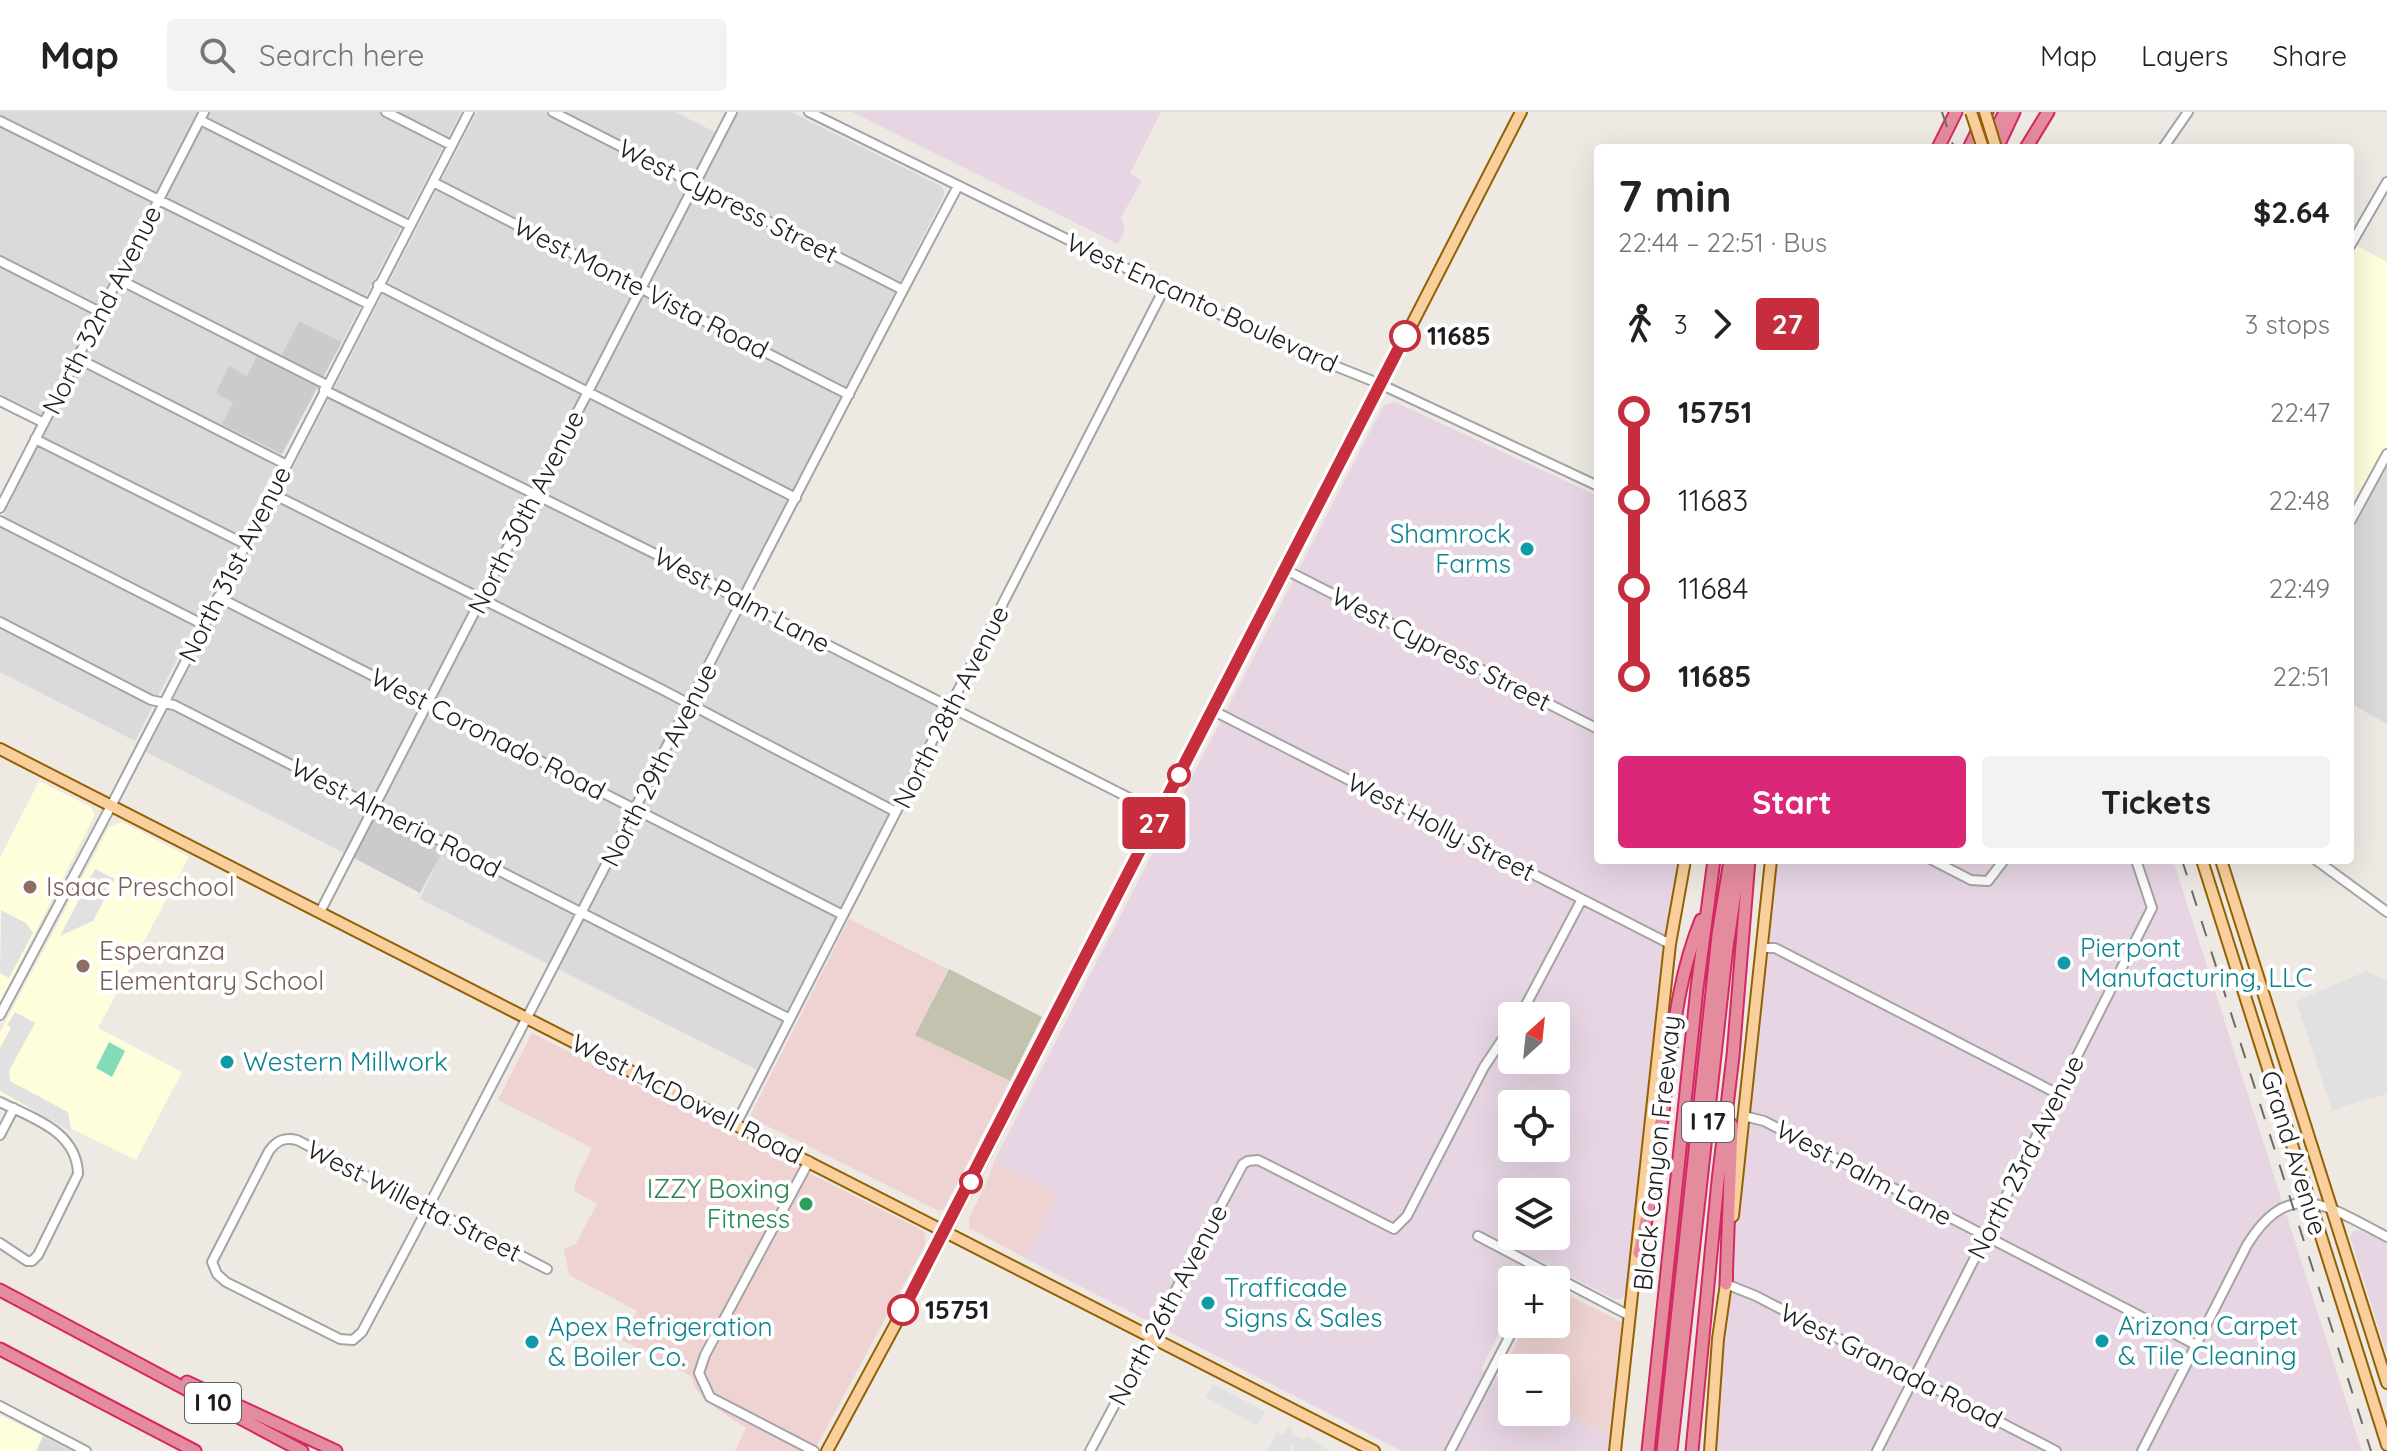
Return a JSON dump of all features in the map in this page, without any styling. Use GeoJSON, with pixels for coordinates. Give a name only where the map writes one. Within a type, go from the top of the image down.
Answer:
{"type":"FeatureCollection","features":[{"type":"Feature","properties":{"kind":"highway"},"geometry":{"type":"LineString","coordinates":[[1940,144],[1956,112]]}},
{"type":"Feature","properties":{"kind":"highway"},"geometry":{"type":"LineString","coordinates":[[1971,144],[1986,112]]}},
{"type":"Feature","properties":{"kind":"highway"},"geometry":{"type":"LineString","coordinates":[[1987,144],[2005,112]]}},
{"type":"Feature","properties":{"kind":"highway"},"geometry":{"type":"LineString","coordinates":[[1998,144],[2014,112]]}},
{"type":"Feature","properties":{"kind":"highway"},"geometry":{"type":"LineString","coordinates":[[2028,144],[2048,112]]}},
{"type":"Feature","properties":{"kind":"highway","name":"Black Canyon Freeway"},"geometry":{"type":"LineString","coordinates":[[1648,1451],[1713,864]]}},
{"type":"Feature","properties":{"kind":"highway"},"geometry":{"type":"LineString","coordinates":[[1663,1451],[1718,935],[1729,864]]}},
{"type":"Feature","properties":{"kind":"highway","name":"Black Canyon Freeway"},"geometry":{"type":"LineString","coordinates":[[1671,1451],[1739,864]]}},
{"type":"Feature","properties":{"kind":"highway"},"geometry":{"type":"LineString","coordinates":[[1692,1451],[1733,1056],[1749,864]]}},
{"type":"Feature","properties":{"kind":"highway"},"geometry":{"type":"LineString","coordinates":[[1639,1253],[1648,1213],[1679,995],[1689,950],[1707,904]]}},
{"type":"Feature","properties":{"kind":"highway"},"geometry":{"type":"LineString","coordinates":[[1726,1284],[1733,1056]]}},
{"type":"Feature","properties":{"kind":"highway","name":"I 10"},"geometry":{"type":"LineString","coordinates":[[0,1290],[302,1451]]}},
{"type":"Feature","properties":{"kind":"highway","name":"I 10"},"geometry":{"type":"LineString","coordinates":[[0,1349],[195,1451]]}},
{"type":"Feature","properties":{"kind":"highway"},"geometry":{"type":"LineString","coordinates":[[124,1356],[233,1402],[336,1451]]}},
{"type":"Feature","properties":{"kind":"highway"},"geometry":{"type":"LineString","coordinates":[[1640,1451],[1657,1358]]}},
{"type":"Feature","properties":{"kind":"highway"},"geometry":{"type":"LineString","coordinates":[[1678,1451],[1680,1384]]}},
{"type":"Feature","properties":{"kind":"highway"},"geometry":{"type":"LineString","coordinates":[[147,1427],[183,1451]]}},
{"type":"Feature","properties":{"kind":"main road"},"geometry":{"type":"LineString","coordinates":[[827,1451],[946,1231],[1521,112]]}},
{"type":"Feature","properties":{"kind":"main road"},"geometry":{"type":"LineString","coordinates":[[1971,112],[1983,144]]}},
{"type":"Feature","properties":{"kind":"main road"},"geometry":{"type":"LineString","coordinates":[[1986,112],[1995,144]]}},
{"type":"Feature","properties":{"kind":"main road","name":"West McDowell Road"},"geometry":{"type":"LineString","coordinates":[[0,749],[1151,1336],[1355,1447],[1374,1451]]}},
{"type":"Feature","properties":{"kind":"main road"},"geometry":{"type":"LineString","coordinates":[[1615,1451],[1639,1253],[1642,1198],[1670,944],[1684,864]]}},
{"type":"Feature","properties":{"kind":"main road"},"geometry":{"type":"LineString","coordinates":[[1710,1451],[1718,1339],[1771,864]]}},
{"type":"Feature","properties":{"kind":"main road","name":"Grand Avenue"},"geometry":{"type":"LineString","coordinates":[[2203,864],[2315,1203],[2387,1445]]}},
{"type":"Feature","properties":{"kind":"main road","name":"Grand Avenue"},"geometry":{"type":"LineString","coordinates":[[2222,864],[2387,1383]]}},
{"type":"Feature","properties":{"kind":"main road"},"geometry":{"type":"LineString","coordinates":[[2246,999],[2264,994]]}},
{"type":"Feature","properties":{"kind":"street"},"geometry":{"type":"LineString","coordinates":[[386,112],[451,145]]}},
{"type":"Feature","properties":{"kind":"street","name":"North 31st Avenue"},"geometry":{"type":"LineString","coordinates":[[0,1015],[469,112]]}},
{"type":"Feature","properties":{"kind":"street","name":"West Cypress Street"},"geometry":{"type":"LineString","coordinates":[[553,112],[903,290]]}},
{"type":"Feature","properties":{"kind":"street","name":"North 30th Avenue"},"geometry":{"type":"LineString","coordinates":[[320,912],[732,112]]}},
{"type":"Feature","properties":{"kind":"street","name":"West Encanto Boulevard"},"geometry":{"type":"LineString","coordinates":[[809,112],[1164,289],[1278,343],[1380,384],[1594,484]]}},
{"type":"Feature","properties":{"kind":"street"},"geometry":{"type":"LineString","coordinates":[[2166,144],[2188,112]]}},
{"type":"Feature","properties":{"kind":"street"},"geometry":{"type":"LineString","coordinates":[[202,116],[409,225]]}},
{"type":"Feature","properties":{"kind":"street","name":"North 32nd Avenue"},"geometry":{"type":"LineString","coordinates":[[0,508],[202,116]]}},
{"type":"Feature","properties":{"kind":"street"},"geometry":{"type":"LineString","coordinates":[[0,121],[368,304]]}},
{"type":"Feature","properties":{"kind":"street","name":"West Monte Vista Road"},"geometry":{"type":"LineString","coordinates":[[433,182],[849,395]]}},
{"type":"Feature","properties":{"kind":"street"},"geometry":{"type":"LineString","coordinates":[[2354,239],[2387,182]]}},
{"type":"Feature","properties":{"kind":"street","name":"North 29th Avenue"},"geometry":{"type":"LineString","coordinates":[[353,1340],[362,1332],[528,1018],[958,186]]}},
{"type":"Feature","properties":{"kind":"street"},"geometry":{"type":"LineString","coordinates":[[0,261],[100,312]]}},
{"type":"Feature","properties":{"kind":"street","name":"West Palm Lane"},"geometry":{"type":"LineString","coordinates":[[118,279],[1159,813]]}},
{"type":"Feature","properties":{"kind":"street"},"geometry":{"type":"LineString","coordinates":[[378,285],[796,498]]}},
{"type":"Feature","properties":{"kind":"street","name":"North 28th Avenue"},"geometry":{"type":"LineString","coordinates":[[736,1124],[1164,289]]}},
{"type":"Feature","properties":{"kind":"street"},"geometry":{"type":"LineString","coordinates":[[77,358],[285,464]]}},
{"type":"Feature","properties":{"kind":"street"},"geometry":{"type":"LineString","coordinates":[[0,401],[44,423]]}},
{"type":"Feature","properties":{"kind":"street"},"geometry":{"type":"LineString","coordinates":[[35,439],[245,544]]}},
{"type":"Feature","properties":{"kind":"street"},"geometry":{"type":"LineString","coordinates":[[2354,515],[2387,454]]}},
{"type":"Feature","properties":{"kind":"street"},"geometry":{"type":"LineString","coordinates":[[271,493],[896,812]]}},
{"type":"Feature","properties":{"kind":"street"},"geometry":{"type":"LineString","coordinates":[[0,521],[204,625]]}},
{"type":"Feature","properties":{"kind":"street","name":"West Cypress Street"},"geometry":{"type":"LineString","coordinates":[[1284,569],[1594,727]]}},
{"type":"Feature","properties":{"kind":"street","name":"West Coronado Road"},"geometry":{"type":"LineString","coordinates":[[218,597],[843,915]]}},
{"type":"Feature","properties":{"kind":"street","name":"West Almeria Road"},"geometry":{"type":"LineString","coordinates":[[0,622],[151,700],[174,705],[790,1019]]}},
{"type":"Feature","properties":{"kind":"street","name":"West Holly Street"},"geometry":{"type":"LineString","coordinates":[[1212,710],[1670,944]]}},
{"type":"Feature","properties":{"kind":"street"},"geometry":{"type":"LineString","coordinates":[[1940,864],[1971,880],[1988,881],[2001,864]]}},
{"type":"Feature","properties":{"kind":"street","name":"North 23rd Avenue"},"geometry":{"type":"LineString","coordinates":[[1877,1451],[2152,908],[2137,864]]}},
{"type":"Feature","properties":{"kind":"street"},"geometry":{"type":"LineString","coordinates":[[2321,864],[2387,912]]}},
{"type":"Feature","properties":{"kind":"street"},"geometry":{"type":"LineString","coordinates":[[1527,1002],[1582,899]]}},
{"type":"Feature","properties":{"kind":"street"},"geometry":{"type":"LineString","coordinates":[[1761,948],[1775,948],[2058,1094]]}},
{"type":"Feature","properties":{"kind":"street","name":"North 26th Avenue"},"geometry":{"type":"LineString","coordinates":[[1090,1451],[1243,1164],[1258,1160],[1394,1229],[1407,1216],[1484,1067],[1498,1046]]}},
{"type":"Feature","properties":{"kind":"street"},"geometry":{"type":"LineString","coordinates":[[0,1102],[61,1134],[71,1146],[78,1163],[75,1182],[38,1255],[27,1261],[0,1243]]}},
{"type":"Feature","properties":{"kind":"street"},"geometry":{"type":"LineString","coordinates":[[0,1135],[14,1108]]}},
{"type":"Feature","properties":{"kind":"street","name":"West Palm Lane"},"geometry":{"type":"LineString","coordinates":[[1744,1116],[1754,1116],[1764,1121],[2196,1345]]}},
{"type":"Feature","properties":{"kind":"street","name":"West Willetta Street"},"geometry":{"type":"LineString","coordinates":[[353,1340],[340,1339],[226,1282],[213,1266],[219,1246],[269,1151],[281,1140],[297,1140],[547,1269]]}},
{"type":"Feature","properties":{"kind":"street"},"geometry":{"type":"LineString","coordinates":[[809,1161],[705,1355],[699,1373],[710,1397],[814,1451]]}},
{"type":"Feature","properties":{"kind":"street"},"geometry":{"type":"LineString","coordinates":[[2142,1451],[2247,1245],[2262,1222],[2279,1210],[2315,1203],[2387,1237]]}},
{"type":"Feature","properties":{"kind":"street"},"geometry":{"type":"LineString","coordinates":[[1478,1236],[1534,1266]]}},
{"type":"Feature","properties":{"kind":"street","name":"West Granada Road"},"geometry":{"type":"LineString","coordinates":[[1726,1284],[1760,1298],[2056,1451]]}},
{"type":"Feature","properties":{"kind":"street"},"geometry":{"type":"LineString","coordinates":[[1570,1285],[1630,1316]]}},
{"type":"Feature","properties":{"kind":"street"},"geometry":{"type":"LineString","coordinates":[[1450,1451],[1509,1338]]}},
{"type":"Feature","properties":{"kind":"street"},"geometry":{"type":"LineString","coordinates":[[0,1406],[86,1451]]}},
{"type":"Feature","properties":{"kind":"shaded area"},"geometry":{"type":"Polygon","coordinates":[[[0,112],[461,112],[342,342],[299,321],[277,364],[247,376],[228,367],[234,403],[223,424],[282,454],[135,741],[0,672],[0,522],[52,420],[0,394],[0,112]]]}},
{"type":"Feature","properties":{"kind":"shaded area"},"geometry":{"type":"Polygon","coordinates":[[[477,112],[675,112],[725,137],[737,112],[791,112],[944,190],[944,196],[734,605],[940,711],[757,1070],[420,899],[443,848],[376,815],[354,858],[146,752],[477,112]]]}},
{"type":"Feature","properties":{"kind":"shaded area"},"geometry":{"type":"Polygon","coordinates":[[[852,112],[1161,112],[1130,174],[1142,181],[1121,217],[1125,230],[1118,244],[852,112]]]}},
{"type":"Feature","properties":{"kind":"shaded area"},"geometry":{"type":"Polygon","coordinates":[[[2354,244],[2387,262],[2387,454],[2354,515],[2354,244]]]}},
{"type":"Feature","properties":{"kind":"shaded area"},"geometry":{"type":"Polygon","coordinates":[[[299,321],[342,342],[282,454],[222,424],[233,403],[216,393],[229,366],[247,376],[258,355],[277,364],[299,321]]]}},
{"type":"Feature","properties":{"kind":"shaded area"},"geometry":{"type":"Polygon","coordinates":[[[1395,402],[1594,494],[1594,864],[1679,864],[1662,950],[1663,971],[1627,1291],[1621,1299],[1614,1299],[1570,1276],[1570,1266],[1550,1266],[1537,1259],[1533,1266],[1498,1266],[1498,1336],[1481,1369],[1498,1378],[1498,1426],[1570,1426],[1570,1415],[1610,1435],[1607,1451],[1402,1451],[1025,1258],[1058,1194],[994,1161],[1383,406],[1395,402]]]}},
{"type":"Feature","properties":{"kind":"shaded area"},"geometry":{"type":"Polygon","coordinates":[[[2387,466],[2387,724],[2354,705],[2354,528],[2387,466]]]}},
{"type":"Feature","properties":{"kind":"shaded area","name":"Isaac Preschool"},"geometry":{"type":"Polygon","coordinates":[[[39,781],[91,807],[95,815],[0,1002],[0,858],[39,781]]]}},
{"type":"Feature","properties":{"kind":"shaded area"},"geometry":{"type":"Polygon","coordinates":[[[376,814],[444,849],[420,893],[354,858],[376,814]]]}},
{"type":"Feature","properties":{"kind":"shaded area","name":"Esperanza Elementary School"},"geometry":{"type":"Polygon","coordinates":[[[122,822],[189,857],[98,1028],[182,1072],[136,1160],[0,1094],[0,1032],[109,827],[122,822]]]}},
{"type":"Feature","properties":{"kind":"shaded area"},"geometry":{"type":"Polygon","coordinates":[[[1777,864],[2174,864],[2362,1451],[1714,1451],[1739,1193],[1777,864]]]}},
{"type":"Feature","properties":{"kind":"shaded area"},"geometry":{"type":"Polygon","coordinates":[[[95,869],[115,879],[93,921],[60,936],[95,869]]]}},
{"type":"Feature","properties":{"kind":"shaded area"},"geometry":{"type":"Polygon","coordinates":[[[1,910],[26,923],[33,933],[9,978],[0,973],[1,910]]]}},
{"type":"Feature","properties":{"kind":"shaded area"},"geometry":{"type":"Polygon","coordinates":[[[849,919],[948,969],[915,1035],[1010,1081],[944,1209],[939,1211],[755,1120],[751,1114],[849,919]]]}},
{"type":"Feature","properties":{"kind":"shaded area"},"geometry":{"type":"Polygon","coordinates":[[[949,969],[1042,1017],[1010,1081],[915,1035],[949,969]]]}},
{"type":"Feature","properties":{"kind":"shaded area"},"geometry":{"type":"Polygon","coordinates":[[[2367,971],[2387,981],[2387,1094],[2332,1110],[2296,1001],[2367,971]]]}},
{"type":"Feature","properties":{"kind":"shaded area"},"geometry":{"type":"Polygon","coordinates":[[[15,1012],[35,1023],[9,1071],[10,1081],[68,1112],[71,1131],[0,1091],[0,1048],[11,1028],[7,1025],[15,1012]]]}},
{"type":"Feature","properties":{"kind":"shaded area"},"geometry":{"type":"Polygon","coordinates":[[[532,1033],[924,1231],[926,1243],[814,1451],[735,1451],[746,1428],[705,1401],[691,1376],[622,1340],[637,1311],[569,1275],[564,1248],[575,1245],[597,1204],[574,1191],[592,1148],[498,1100],[532,1033]]]}},
{"type":"Feature","properties":{"kind":"shaded area"},"geometry":{"type":"Polygon","coordinates":[[[994,1161],[1058,1194],[1025,1258],[969,1228],[969,1218],[994,1161]]]}},
{"type":"Feature","properties":{"kind":"shaded area"},"geometry":{"type":"Polygon","coordinates":[[[2360,1230],[2387,1244],[2387,1355],[2350,1237],[2353,1231],[2360,1230]]]}},
{"type":"Feature","properties":{"kind":"shaded area"},"geometry":{"type":"Polygon","coordinates":[[[1570,1296],[1624,1323],[1610,1435],[1570,1415],[1570,1354],[1510,1354],[1519,1338],[1570,1338],[1570,1296]]]}},
{"type":"Feature","properties":{"kind":"shaded area"},"geometry":{"type":"Polygon","coordinates":[[[1213,1384],[1265,1412],[1257,1426],[1205,1397],[1213,1384]]]}},
{"type":"Feature","properties":{"kind":"shaded area"},"geometry":{"type":"Polygon","coordinates":[[[0,1415],[43,1436],[36,1451],[0,1451],[0,1415]]]}},
{"type":"Feature","properties":{"kind":"shaded area"},"geometry":{"type":"Polygon","coordinates":[[[1288,1426],[1293,1429],[1292,1433],[1304,1440],[1306,1436],[1330,1451],[1293,1451],[1295,1446],[1289,1443],[1292,1447],[1290,1451],[1267,1451],[1277,1432],[1284,1435],[1288,1426]]]}},
{"type":"Feature","properties":{"kind":"shaded area"},"geometry":{"type":"Polygon","coordinates":[[[43,1436],[72,1451],[36,1451],[43,1436]]]}},
{"type":"Feature","properties":{"kind":"green space"},"geometry":{"type":"Polygon","coordinates":[[[109,1042],[125,1051],[112,1077],[96,1068],[109,1042]]]}},
{"type":"Feature","properties":{"kind":"railway"},"geometry":{"type":"LineString","coordinates":[[1942,112],[1953,144]]}},
{"type":"Feature","properties":{"kind":"railway"},"geometry":{"type":"LineString","coordinates":[[2183,864],[2371,1451]]}},
{"type":"Feature","properties":{"kind":"bus line","name":"27"},"geometry":{"type":"LineString","coordinates":[[903,1310],[1405,336]]}},
{"type":"Feature","properties":{"kind":"place","name":"11685"},"geometry":{"type":"Point","coordinates":[1405,336]}},
{"type":"Feature","properties":{"kind":"place","name":"Shamrock Farms"},"geometry":{"type":"Point","coordinates":[1527,549]}},
{"type":"Feature","properties":{"kind":"place","name":"Isaac Preschool"},"geometry":{"type":"Point","coordinates":[30,887]}},
{"type":"Feature","properties":{"kind":"place","name":"Pierpont Manufacturing, LLC"},"geometry":{"type":"Point","coordinates":[2064,963]}},
{"type":"Feature","properties":{"kind":"place","name":"Esperanza Elementary School"},"geometry":{"type":"Point","coordinates":[83,966]}},
{"type":"Feature","properties":{"kind":"place","name":"Western Millwork"},"geometry":{"type":"Point","coordinates":[227,1062]}},
{"type":"Feature","properties":{"kind":"place","name":"IZZY Boxing Fitness"},"geometry":{"type":"Point","coordinates":[806,1204]}},
{"type":"Feature","properties":{"kind":"place","name":"Trafficade Signs & Sales"},"geometry":{"type":"Point","coordinates":[1208,1303]}},
{"type":"Feature","properties":{"kind":"place","name":"15751"},"geometry":{"type":"Point","coordinates":[903,1310]}},
{"type":"Feature","properties":{"kind":"place","name":"Arizona Carpet & Tile Cleaning"},"geometry":{"type":"Point","coordinates":[2102,1341]}},
{"type":"Feature","properties":{"kind":"place","name":"Apex Refrigeration & Boiler Co."},"geometry":{"type":"Point","coordinates":[532,1342]}}]}
